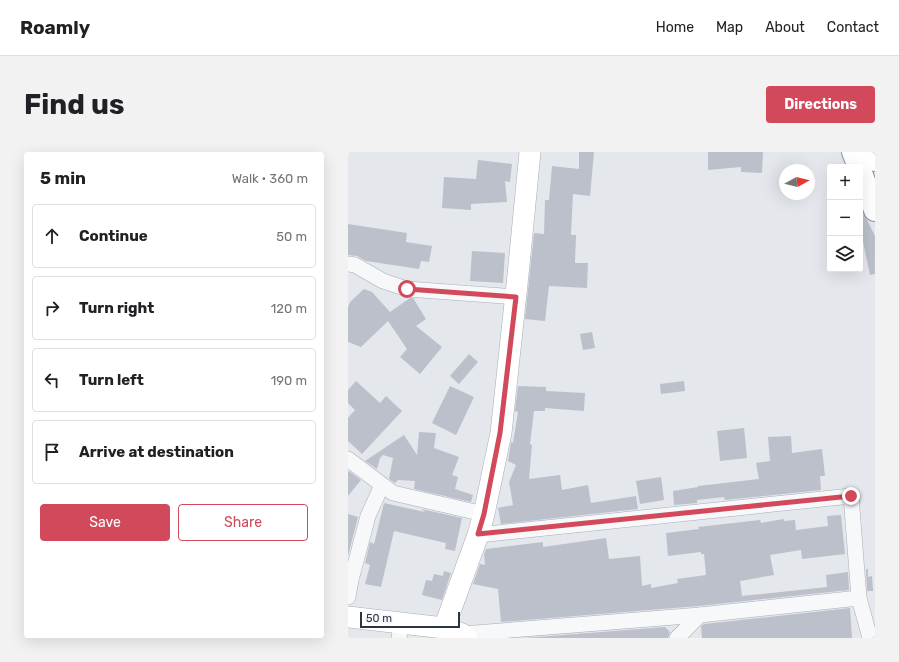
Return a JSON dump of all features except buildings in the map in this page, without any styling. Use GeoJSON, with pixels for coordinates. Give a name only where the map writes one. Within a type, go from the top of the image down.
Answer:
{"type":"FeatureCollection","features":[{"type":"Feature","properties":{"kind":"highway"},"geometry":{"type":"LineString","coordinates":[[853,152],[858,164]]}},
{"type":"Feature","properties":{"kind":"highway"},"geometry":{"type":"LineString","coordinates":[[872,152],[875,160]]}},
{"type":"Feature","properties":{"kind":"highway"},"geometry":{"type":"LineString","coordinates":[[863,178],[875,210]]}},
{"type":"Feature","properties":{"kind":"main road"},"geometry":{"type":"LineString","coordinates":[[348,617],[400,631],[458,633],[500,433],[516,297],[530,152]]}},
{"type":"Feature","properties":{"kind":"street"},"geometry":{"type":"LineString","coordinates":[[348,264],[355,265],[383,281],[407,289],[516,297]]}},
{"type":"Feature","properties":{"kind":"street"},"geometry":{"type":"LineString","coordinates":[[348,459],[394,493],[484,514]]}},
{"type":"Feature","properties":{"kind":"street"},"geometry":{"type":"LineString","coordinates":[[348,597],[368,516],[382,485]]}},
{"type":"Feature","properties":{"kind":"street"},"geometry":{"type":"LineString","coordinates":[[478,534],[851,496],[859,598],[870,638]]}},
{"type":"Feature","properties":{"kind":"street"},"geometry":{"type":"LineString","coordinates":[[458,633],[700,614],[859,598]]}},
{"type":"Feature","properties":{"kind":"street"},"geometry":{"type":"LineString","coordinates":[[677,638],[700,614]]}},
{"type":"Feature","properties":{"kind":"route"},"geometry":{"type":"LineString","coordinates":[[407,289],[516,297],[500,433],[484,514],[478,534],[851,496]]}}]}
